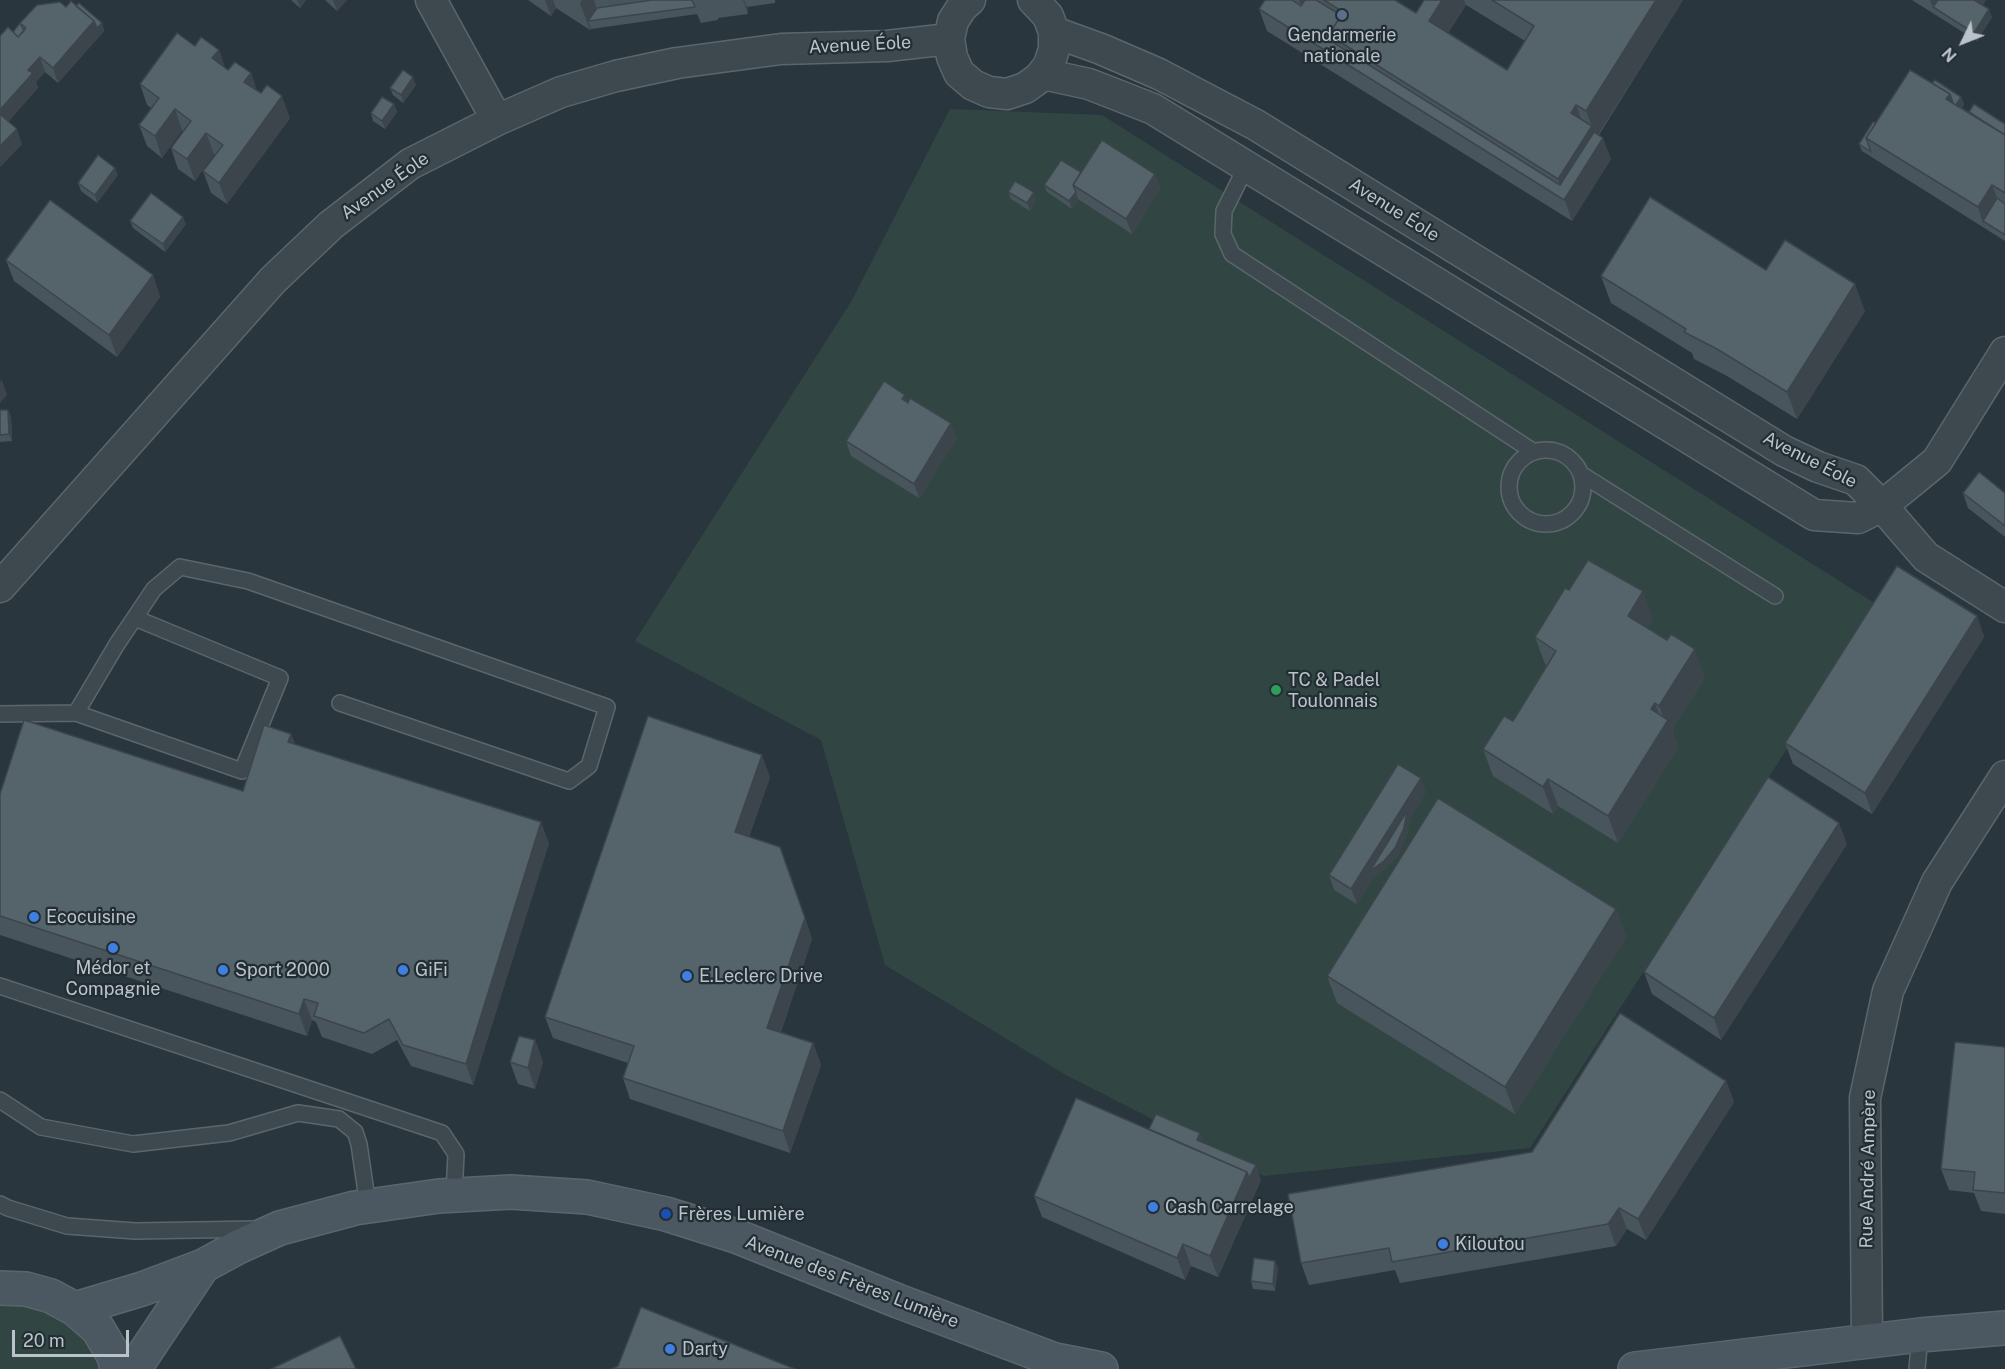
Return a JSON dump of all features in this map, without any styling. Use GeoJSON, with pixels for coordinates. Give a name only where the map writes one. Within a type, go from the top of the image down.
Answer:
{"type":"FeatureCollection","features":[{"type":"Feature","properties":{"kind":"main road","name":"Avenue des Frères Lumière"},"geometry":{"type":"LineString","coordinates":[[75,1309],[203,1266],[280,1228],[355,1208],[454,1195],[512,1192],[587,1197],[666,1214],[736,1236],[898,1301],[1055,1360],[1101,1369]]}},
{"type":"Feature","properties":{"kind":"main road"},"geometry":{"type":"LineString","coordinates":[[134,1369],[203,1266]]}},
{"type":"Feature","properties":{"kind":"main road"},"geometry":{"type":"LineString","coordinates":[[0,1288],[26,1289],[51,1296],[75,1309],[98,1329],[114,1356],[117,1369]]}},
{"type":"Feature","properties":{"kind":"main road"},"geometry":{"type":"LineString","coordinates":[[1635,1369],[1920,1335],[2005,1328]]}},
{"type":"Feature","properties":{"kind":"street"},"geometry":{"type":"LineString","coordinates":[[970,0],[962,6],[953,21],[949,39],[952,57],[959,73],[973,85],[989,92],[1007,94],[1024,88],[1042,74],[1054,49],[1054,32],[1048,16],[1033,0]]}},
{"type":"Feature","properties":{"kind":"street"},"geometry":{"type":"LineString","coordinates":[[433,1],[497,120]]}},
{"type":"Feature","properties":{"kind":"street","name":"Avenue Éole"},"geometry":{"type":"LineString","coordinates":[[1042,74],[1089,84],[1153,109],[1814,515],[1858,518],[1882,506],[1856,480],[1818,467],[1784,451],[1256,125],[1159,74],[1054,32]]}},
{"type":"Feature","properties":{"kind":"street","name":"Avenue Éole"},"geometry":{"type":"LineString","coordinates":[[0,587],[214,344],[289,264],[331,225],[410,164],[497,120],[561,92],[616,76],[677,63],[781,49],[887,46],[949,39]]}},
{"type":"Feature","properties":{"kind":"street"},"geometry":{"type":"LineString","coordinates":[[2005,352],[1937,461],[1882,506],[1926,557],[2005,607]]}},
{"type":"Feature","properties":{"kind":"street","name":"Rue André Ampère"},"geometry":{"type":"LineString","coordinates":[[1867,1342],[1865,1098],[1888,991],[1937,882],[2005,776]]}},
{"type":"Feature","properties":{"kind":"lane"},"geometry":{"type":"LineString","coordinates":[[1246,167],[1224,211],[1223,234],[1232,254],[1534,452]]}},
{"type":"Feature","properties":{"kind":"lane"},"geometry":{"type":"LineString","coordinates":[[1552,451],[1564,454],[1574,462],[1581,474],[1584,487],[1582,499],[1566,520],[1542,525],[1531,522],[1513,506],[1508,483],[1511,472],[1528,454],[1552,451]]}},
{"type":"Feature","properties":{"kind":"lane"},"geometry":{"type":"LineString","coordinates":[[1581,474],[1775,596]]}},
{"type":"Feature","properties":{"kind":"lane"},"geometry":{"type":"LineString","coordinates":[[76,713],[154,589],[180,567],[248,581],[607,707],[589,766],[569,781],[340,703]]}},
{"type":"Feature","properties":{"kind":"lane"},"geometry":{"type":"LineString","coordinates":[[0,714],[76,713],[243,771],[280,678],[135,618]]}},
{"type":"Feature","properties":{"kind":"lane"},"geometry":{"type":"LineString","coordinates":[[0,986],[442,1133],[456,1154],[454,1195]]}},
{"type":"Feature","properties":{"kind":"lane"},"geometry":{"type":"LineString","coordinates":[[0,1100],[41,1127],[133,1144],[229,1133],[298,1113],[339,1119],[355,1132],[359,1144],[368,1206]]}},
{"type":"Feature","properties":{"kind":"lane"},"geometry":{"type":"LineString","coordinates":[[0,1204],[67,1226],[135,1231],[280,1228]]}},
{"type":"Feature","properties":{"kind":"lane"},"geometry":{"type":"LineString","coordinates":[[1917,1369],[1920,1335]]}},
{"type":"Feature","properties":{"kind":"green space","name":"TC & Padel Toulonnais"},"geometry":{"type":"Polygon","coordinates":[[[950,109],[1102,115],[1879,606],[1530,1148],[1264,1176],[1066,1075],[885,965],[821,740],[635,641],[851,302],[950,109]]]}},
{"type":"Feature","properties":{"kind":"green space"},"geometry":{"type":"Polygon","coordinates":[[[0,1288],[51,1296],[117,1369],[0,1369],[0,1288]]]}},
{"type":"Feature","properties":{"kind":"building"},"geometry":{"type":"Polygon","coordinates":[[[652,0],[692,0],[695,7],[588,21],[597,8],[652,0]]]}},
{"type":"Feature","properties":{"kind":"building"},"geometry":{"type":"Polygon","coordinates":[[[1265,0],[1292,0],[1301,6],[1305,0],[1316,0],[1341,15],[1329,35],[1331,41],[1560,185],[1594,132],[1603,138],[1564,200],[1259,9],[1265,0]]]}},
{"type":"Feature","properties":{"kind":"building"},"geometry":{"type":"Polygon","coordinates":[[[1324,0],[1395,0],[1416,13],[1424,0],[1442,0],[1429,21],[1507,70],[1534,26],[1492,0],[1656,0],[1586,111],[1576,105],[1571,113],[1592,126],[1558,179],[1329,35],[1343,12],[1324,0]]]}},
{"type":"Feature","properties":{"kind":"building"},"geometry":{"type":"Polygon","coordinates":[[[1938,0],[1974,0],[1989,9],[1974,33],[1933,7],[1938,0]]]}},
{"type":"Feature","properties":{"kind":"building"},"geometry":{"type":"Polygon","coordinates":[[[71,1],[94,21],[53,68],[40,57],[28,70],[33,73],[0,110],[0,36],[8,27],[18,37],[26,28],[20,23],[37,5],[60,2],[66,7],[71,1]]]}},
{"type":"Feature","properties":{"kind":"building"},"geometry":{"type":"Polygon","coordinates":[[[79,3],[102,23],[97,28],[94,21],[76,6],[79,3]]]}},
{"type":"Feature","properties":{"kind":"building"},"geometry":{"type":"Polygon","coordinates":[[[20,23],[24,31],[18,37],[13,32],[20,23]]]}},
{"type":"Feature","properties":{"kind":"building"},"geometry":{"type":"Polygon","coordinates":[[[177,33],[195,46],[201,37],[219,50],[212,58],[228,70],[235,62],[251,73],[244,82],[261,93],[267,85],[282,96],[219,183],[203,171],[223,145],[206,133],[187,159],[171,148],[191,121],[175,109],[155,136],[139,125],[159,98],[140,84],[177,33]]]}},
{"type":"Feature","properties":{"kind":"building"},"geometry":{"type":"Polygon","coordinates":[[[403,70],[413,77],[401,95],[390,88],[403,70]]]}},
{"type":"Feature","properties":{"kind":"building"},"geometry":{"type":"Polygon","coordinates":[[[1910,70],[1950,94],[1946,99],[2005,135],[2005,193],[1992,185],[1978,207],[1866,138],[1910,70]]]}},
{"type":"Feature","properties":{"kind":"building"},"geometry":{"type":"Polygon","coordinates":[[[1935,80],[1961,97],[1956,105],[1950,94],[1932,83],[1935,80]]]}},
{"type":"Feature","properties":{"kind":"building"},"geometry":{"type":"Polygon","coordinates":[[[382,97],[394,104],[382,121],[371,113],[382,97]]]}},
{"type":"Feature","properties":{"kind":"building"},"geometry":{"type":"Polygon","coordinates":[[[1974,104],[2005,124],[2005,135],[1969,112],[1974,104]]]}},
{"type":"Feature","properties":{"kind":"building"},"geometry":{"type":"Polygon","coordinates":[[[0,114],[17,129],[0,146],[0,114]]]}},
{"type":"Feature","properties":{"kind":"building"},"geometry":{"type":"Polygon","coordinates":[[[1873,122],[1876,123],[1866,138],[1871,152],[1859,144],[1873,122]]]}},
{"type":"Feature","properties":{"kind":"building"},"geometry":{"type":"Polygon","coordinates":[[[1102,140],[1155,174],[1126,219],[1073,185],[1102,140]]]}},
{"type":"Feature","properties":{"kind":"building"},"geometry":{"type":"Polygon","coordinates":[[[98,155],[115,168],[95,195],[78,183],[98,155]]]}},
{"type":"Feature","properties":{"kind":"building"},"geometry":{"type":"Polygon","coordinates":[[[1061,160],[1081,172],[1073,185],[1076,192],[1069,201],[1044,185],[1061,160]]]}},
{"type":"Feature","properties":{"kind":"building"},"geometry":{"type":"Polygon","coordinates":[[[1015,181],[1034,192],[1027,203],[1008,192],[1015,181]]]}},
{"type":"Feature","properties":{"kind":"building"},"geometry":{"type":"Polygon","coordinates":[[[151,193],[183,217],[163,244],[130,221],[151,193]]]}},
{"type":"Feature","properties":{"kind":"building"},"geometry":{"type":"Polygon","coordinates":[[[1650,197],[1766,270],[1785,240],[1855,284],[1787,392],[1717,349],[1684,332],[1686,329],[1601,276],[1650,197]]]}},
{"type":"Feature","properties":{"kind":"building"},"geometry":{"type":"Polygon","coordinates":[[[1997,198],[2005,204],[2005,235],[1983,221],[1997,198]]]}},
{"type":"Feature","properties":{"kind":"building"},"geometry":{"type":"Polygon","coordinates":[[[50,200],[153,275],[109,335],[6,260],[50,200]]]}},
{"type":"Feature","properties":{"kind":"building"},"geometry":{"type":"Polygon","coordinates":[[[884,381],[905,395],[902,399],[908,403],[910,398],[951,423],[914,484],[846,441],[884,381]]]}},
{"type":"Feature","properties":{"kind":"building"},"geometry":{"type":"Polygon","coordinates":[[[0,410],[8,410],[9,434],[0,435],[0,410]]]}},
{"type":"Feature","properties":{"kind":"building"},"geometry":{"type":"Polygon","coordinates":[[[1979,472],[2005,493],[2005,526],[1963,493],[1979,472]]]}},
{"type":"Feature","properties":{"kind":"building"},"geometry":{"type":"Polygon","coordinates":[[[1588,560],[1643,591],[1628,616],[1667,640],[1671,634],[1695,649],[1659,706],[1655,703],[1651,709],[1668,720],[1608,816],[1548,779],[1543,787],[1483,749],[1504,716],[1513,721],[1556,651],[1535,637],[1565,588],[1569,590],[1588,560]]]}},
{"type":"Feature","properties":{"kind":"building"},"geometry":{"type":"Polygon","coordinates":[[[1897,566],[1977,616],[1865,793],[1785,743],[1897,566]]]}},
{"type":"Feature","properties":{"kind":"building","name":"E.Leclerc Drive"},"geometry":{"type":"Polygon","coordinates":[[[648,716],[762,755],[735,832],[780,847],[805,918],[767,1028],[813,1043],[783,1131],[623,1078],[634,1046],[545,1017],[648,716]]]}},
{"type":"Feature","properties":{"kind":"building"},"geometry":{"type":"Polygon","coordinates":[[[24,720],[243,791],[264,725],[291,734],[288,742],[541,822],[466,1064],[403,1045],[389,1019],[364,1033],[314,1016],[318,1003],[304,999],[299,1014],[0,916],[0,794],[24,720]]]}},
{"type":"Feature","properties":{"kind":"building"},"geometry":{"type":"Polygon","coordinates":[[[1398,764],[1421,778],[1351,889],[1329,875],[1398,764]]]}},
{"type":"Feature","properties":{"kind":"building"},"geometry":{"type":"Polygon","coordinates":[[[1768,777],[1839,823],[1714,1018],[1644,972],[1768,777]]]}},
{"type":"Feature","properties":{"kind":"building"},"geometry":{"type":"Polygon","coordinates":[[[1438,798],[1616,909],[1505,1087],[1327,976],[1438,798]]]}},
{"type":"Feature","properties":{"kind":"building"},"geometry":{"type":"Polygon","coordinates":[[[1407,811],[1404,828],[1395,848],[1384,861],[1370,871],[1407,811]]]}},
{"type":"Feature","properties":{"kind":"building"},"geometry":{"type":"Polygon","coordinates":[[[1620,1013],[1726,1081],[1638,1219],[1619,1208],[1608,1224],[1392,1262],[1389,1248],[1301,1263],[1288,1194],[1532,1152],[1620,1013]]]}},
{"type":"Feature","properties":{"kind":"building"},"geometry":{"type":"Polygon","coordinates":[[[519,1036],[535,1040],[528,1068],[510,1062],[519,1036]]]}},
{"type":"Feature","properties":{"kind":"building"},"geometry":{"type":"Polygon","coordinates":[[[1955,1042],[2005,1047],[2005,1193],[1973,1190],[1975,1172],[1941,1169],[1955,1042]]]}},
{"type":"Feature","properties":{"kind":"building"},"geometry":{"type":"Polygon","coordinates":[[[1076,1098],[1247,1172],[1210,1256],[1183,1244],[1177,1258],[1034,1196],[1076,1098]]]}},
{"type":"Feature","properties":{"kind":"building"},"geometry":{"type":"Polygon","coordinates":[[[1156,1114],[1200,1133],[1197,1140],[1256,1165],[1249,1178],[1247,1172],[1149,1129],[1156,1114]]]}},
{"type":"Feature","properties":{"kind":"building"},"geometry":{"type":"Polygon","coordinates":[[[1254,1258],[1275,1261],[1273,1284],[1251,1281],[1254,1258]]]}},
{"type":"Feature","properties":{"kind":"building"},"geometry":{"type":"Polygon","coordinates":[[[641,1307],[795,1369],[611,1369],[618,1366],[641,1307]]]}},
{"type":"Feature","properties":{"kind":"building"},"geometry":{"type":"Polygon","coordinates":[[[340,1336],[356,1369],[271,1369],[340,1336]]]}},
{"type":"Feature","properties":{"kind":"place","name":"Gendarmerie nationale"},"geometry":{"type":"Point","coordinates":[1342,15]}},
{"type":"Feature","properties":{"kind":"place","name":"TC & Padel Toulonnais"},"geometry":{"type":"Point","coordinates":[1276,690]}},
{"type":"Feature","properties":{"kind":"place","name":"Ecocuisine"},"geometry":{"type":"Point","coordinates":[34,917]}},
{"type":"Feature","properties":{"kind":"place","name":"Médor et Compagnie"},"geometry":{"type":"Point","coordinates":[113,948]}},
{"type":"Feature","properties":{"kind":"place","name":"Sport 2000"},"geometry":{"type":"Point","coordinates":[223,970]}},
{"type":"Feature","properties":{"kind":"place","name":"GiFi"},"geometry":{"type":"Point","coordinates":[403,970]}},
{"type":"Feature","properties":{"kind":"place","name":"E.Leclerc Drive"},"geometry":{"type":"Point","coordinates":[687,976]}},
{"type":"Feature","properties":{"kind":"place","name":"Cash Carrelage"},"geometry":{"type":"Point","coordinates":[1153,1207]}},
{"type":"Feature","properties":{"kind":"place","name":"Frères Lumière"},"geometry":{"type":"Point","coordinates":[666,1214]}},
{"type":"Feature","properties":{"kind":"place","name":"Kiloutou"},"geometry":{"type":"Point","coordinates":[1443,1244]}},
{"type":"Feature","properties":{"kind":"place","name":"Darty"},"geometry":{"type":"Point","coordinates":[670,1349]}}]}
